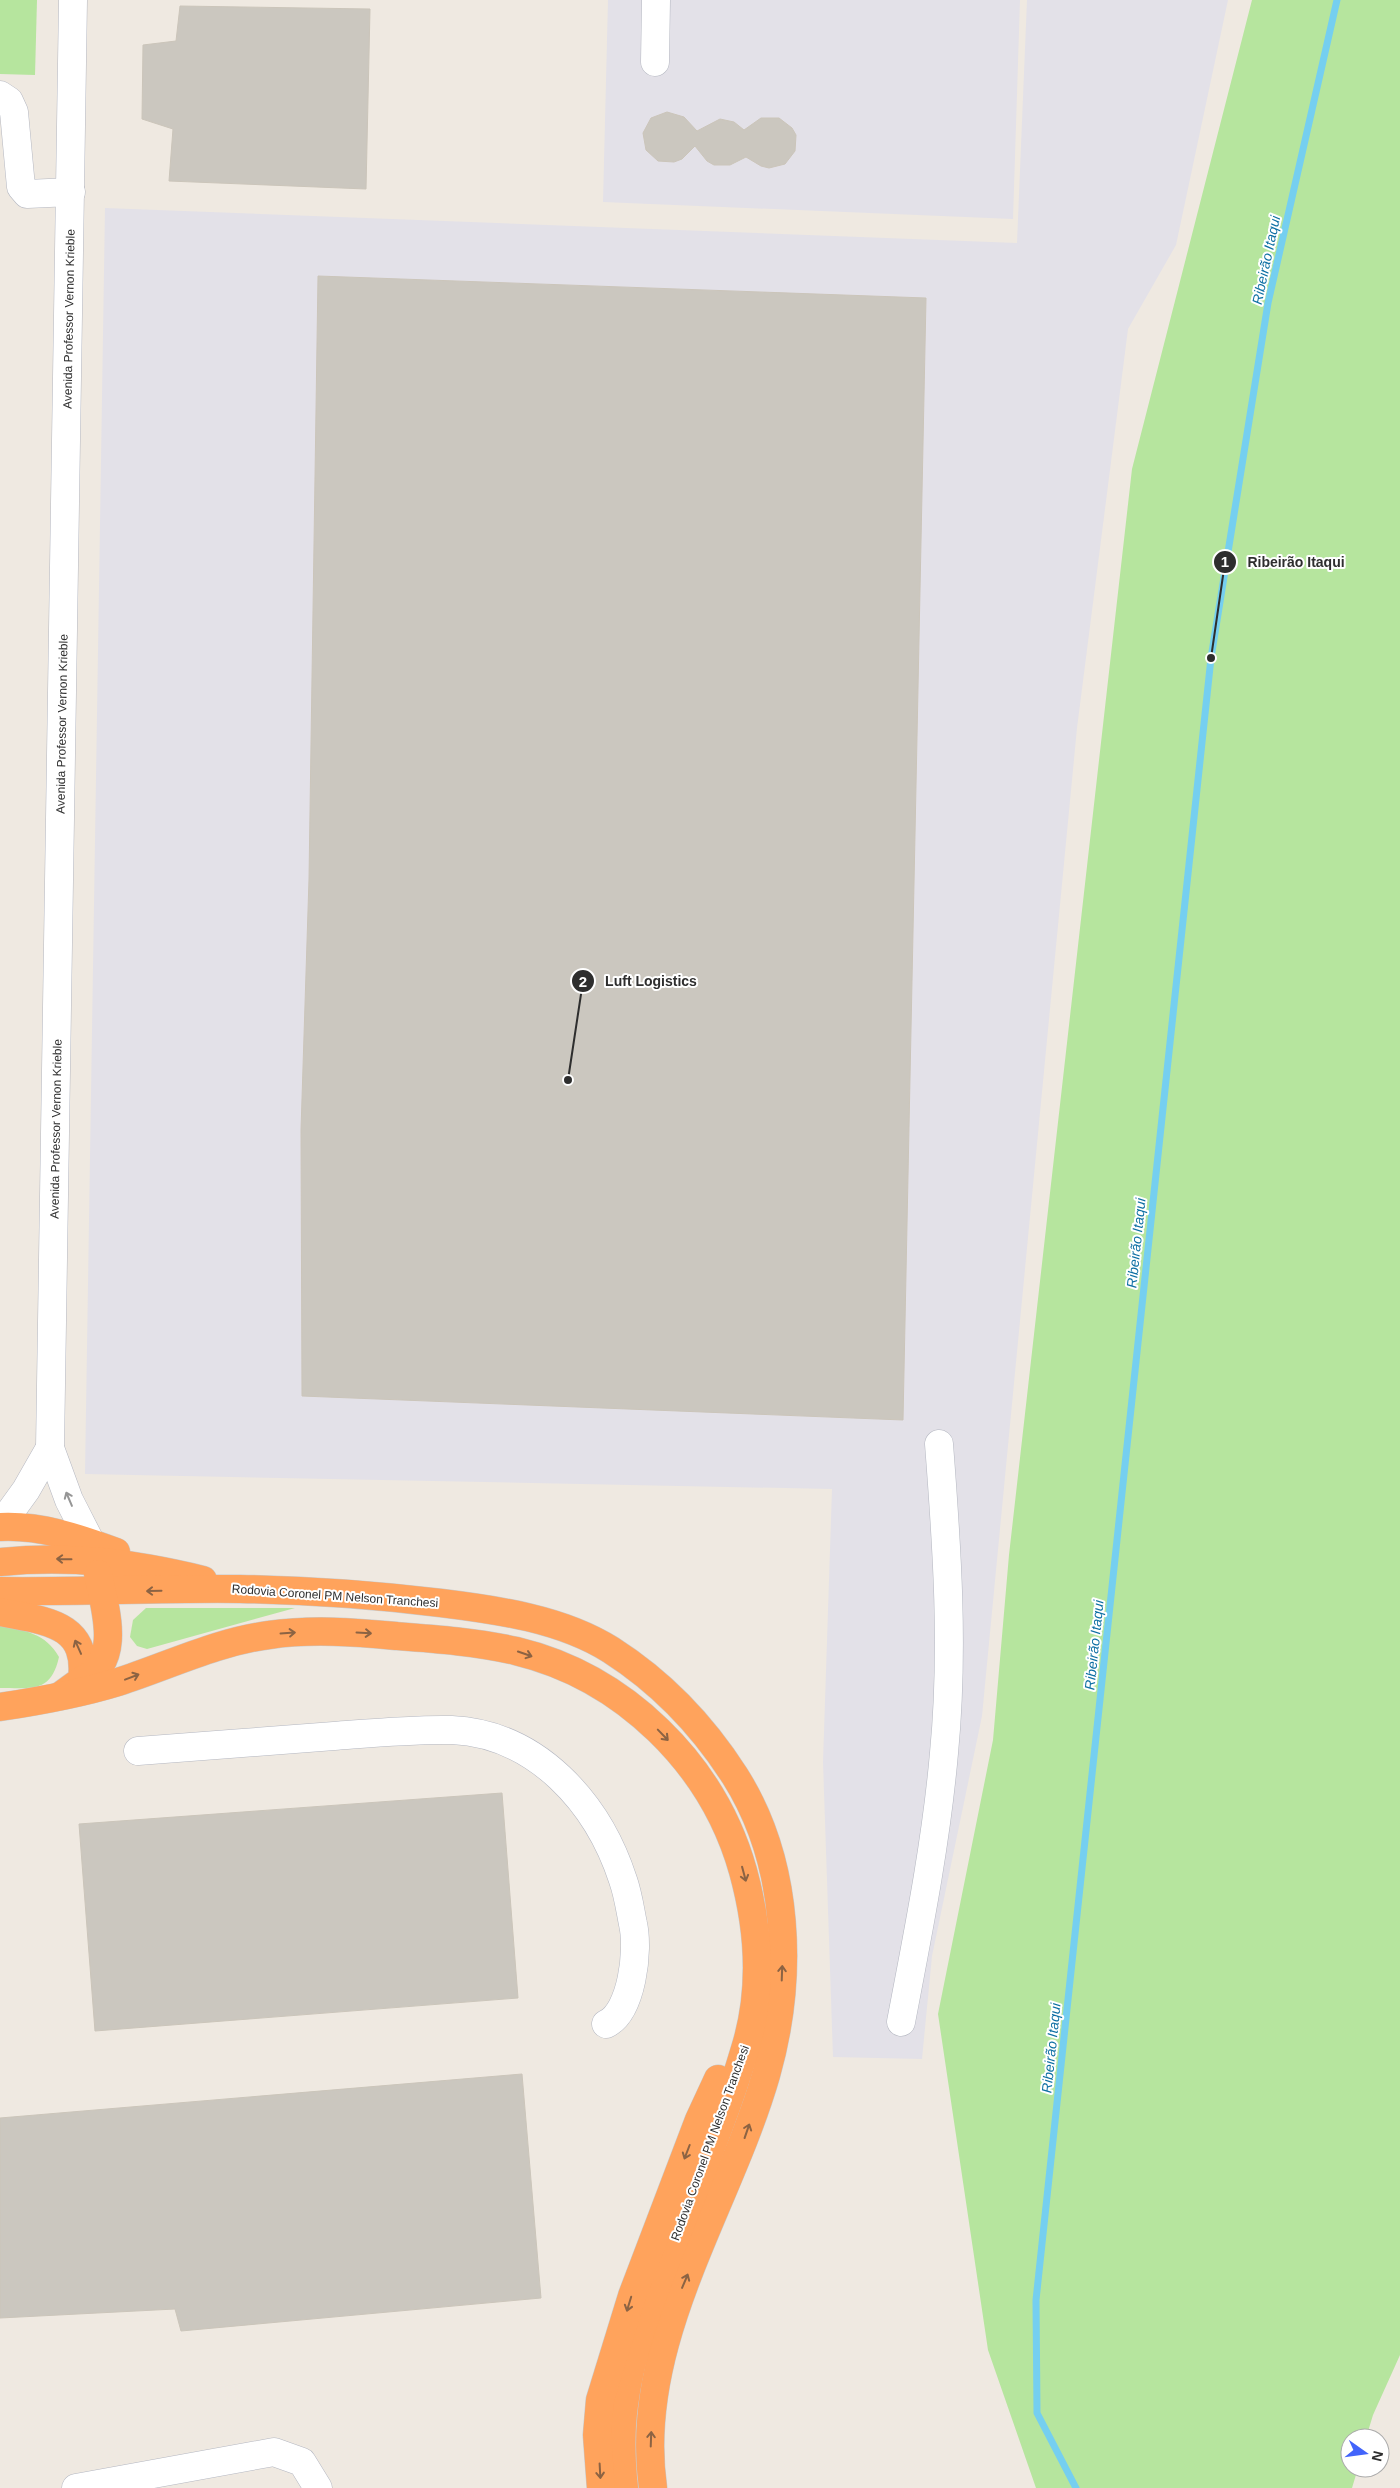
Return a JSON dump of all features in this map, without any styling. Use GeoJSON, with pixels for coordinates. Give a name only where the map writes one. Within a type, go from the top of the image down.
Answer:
{"type":"FeatureCollection","features":[{"type":"Feature","properties":{"kind":"highway"},"geometry":{"type":"LineString","coordinates":[[0,1526],[23,1526],[61,1534],[93,1551],[241,1589]]}},
{"type":"Feature","properties":{"kind":"highway"},"geometry":{"type":"LineString","coordinates":[[0,1562],[93,1551]]}},
{"type":"Feature","properties":{"kind":"highway"},"geometry":{"type":"LineString","coordinates":[[56,1699],[82,1680],[97,1672],[107,1652],[107,1627],[93,1551]]}},
{"type":"Feature","properties":{"kind":"highway","name":"Rodovia Coronel PM Nelson Tranchesi"},"geometry":{"type":"LineString","coordinates":[[0,1590],[102,1592],[241,1589],[403,1598],[474,1607],[552,1623],[609,1648],[662,1688],[715,1746],[753,1805],[775,1876],[784,1929],[780,2005],[764,2081],[736,2162],[680,2292],[661,2356],[651,2423],[650,2467],[653,2488]]}},
{"type":"Feature","properties":{"kind":"highway"},"geometry":{"type":"LineString","coordinates":[[0,1612],[55,1623],[66,1630],[76,1641],[81,1654],[82,1680]]}},
{"type":"Feature","properties":{"kind":"highway","name":"Rodovia Coronel PM Nelson Tranchesi"},"geometry":{"type":"LineString","coordinates":[[0,1707],[56,1699],[119,1682],[204,1650],[267,1635],[316,1632],[453,1640],[518,1652],[574,1671],[616,1696],[648,1720],[687,1760],[713,1798],[734,1839],[749,1893],[757,1948],[756,1996],[747,2045],[655,2291],[635,2351],[624,2405],[621,2457],[624,2488]]}},
{"type":"Feature","properties":{"kind":"highway"},"geometry":{"type":"LineString","coordinates":[[600,2488],[597,2435],[600,2400],[632,2296],[699,2120],[756,1996]]}},
{"type":"Feature","properties":{"kind":"street","name":"Avenida Professor Vernon Krieble"},"geometry":{"type":"LineString","coordinates":[[73,0],[50,1448],[69,1500],[93,1551]]}},
{"type":"Feature","properties":{"kind":"street"},"geometry":{"type":"LineString","coordinates":[[655,62],[656,0]]}},
{"type":"Feature","properties":{"kind":"street"},"geometry":{"type":"LineString","coordinates":[[0,95],[9,101],[14,112],[20,187],[23,192],[27,194],[71,192]]}},
{"type":"Feature","properties":{"kind":"street"},"geometry":{"type":"LineString","coordinates":[[901,2022],[932,1863],[944,1753],[950,1643],[948,1548],[939,1444]]}},
{"type":"Feature","properties":{"kind":"street","name":"Avenida Professor Vernon Krieble"},"geometry":{"type":"LineString","coordinates":[[0,1526],[26,1490],[50,1448]]}},
{"type":"Feature","properties":{"kind":"street"},"geometry":{"type":"LineString","coordinates":[[138,1751],[374,1733],[453,1730],[488,1736],[525,1751],[559,1774],[589,1810],[608,1844],[624,1880],[635,1930],[632,1974],[626,2001],[618,2015],[606,2024]]}},
{"type":"Feature","properties":{"kind":"street"},"geometry":{"type":"LineString","coordinates":[[76,2488],[274,2452],[302,2462],[318,2485],[318,2488]]}},
{"type":"Feature","properties":{"kind":"shaded area"},"geometry":{"type":"Polygon","coordinates":[[[608,0],[1020,0],[1013,219],[603,202],[608,0]]]}},
{"type":"Feature","properties":{"kind":"shaded area"},"geometry":{"type":"Polygon","coordinates":[[[1027,0],[1228,0],[1176,245],[1128,329],[1077,728],[982,1716],[932,1956],[922,2059],[833,2057],[823,1762],[832,1489],[85,1474],[105,208],[1017,243],[1027,0]]]}},
{"type":"Feature","properties":{"kind":"green space"},"geometry":{"type":"Polygon","coordinates":[[[0,0],[37,0],[35,75],[0,74],[0,0]]]}},
{"type":"Feature","properties":{"kind":"green space"},"geometry":{"type":"Polygon","coordinates":[[[1252,0],[1400,0],[1400,2355],[1369,2428],[1340,2428],[1340,2478],[1355,2478],[1352,2488],[1036,2488],[988,2350],[938,2014],[993,1740],[1009,1555],[1132,469],[1252,0]]]}},
{"type":"Feature","properties":{"kind":"green space"},"geometry":{"type":"Polygon","coordinates":[[[146,1608],[295,1608],[147,1649],[137,1646],[130,1637],[133,1620],[146,1608]]]}},
{"type":"Feature","properties":{"kind":"green space"},"geometry":{"type":"Polygon","coordinates":[[[0,1624],[34,1634],[54,1649],[59,1657],[51,1677],[45,1683],[31,1688],[0,1688],[0,1624]]]}},
{"type":"Feature","properties":{"kind":"building"},"geometry":{"type":"Polygon","coordinates":[[[180,6],[370,9],[366,189],[169,181],[173,129],[142,119],[143,45],[176,41],[180,6]]]}},
{"type":"Feature","properties":{"kind":"building"},"geometry":{"type":"Polygon","coordinates":[[[667,112],[684,117],[697,131],[720,119],[734,122],[744,130],[761,118],[779,118],[792,128],[796,135],[795,151],[785,164],[769,168],[761,166],[746,157],[730,165],[714,165],[707,161],[695,146],[682,159],[674,162],[658,161],[646,150],[643,133],[651,118],[667,112]]]}},
{"type":"Feature","properties":{"kind":"building"},"geometry":{"type":"Polygon","coordinates":[[[318,276],[926,298],[903,1420],[302,1396],[301,1130],[309,879],[318,276]]]}},
{"type":"Feature","properties":{"kind":"building"},"geometry":{"type":"Polygon","coordinates":[[[502,1793],[518,1998],[95,2031],[79,1824],[502,1793]]]}},
{"type":"Feature","properties":{"kind":"building"},"geometry":{"type":"Polygon","coordinates":[[[522,2074],[541,2298],[181,2331],[175,2309],[0,2318],[0,2118],[522,2074]]]}},
{"type":"Feature","properties":{"kind":"waterway","name":"Ribeirão Itaqui"},"geometry":{"type":"LineString","coordinates":[[1076,2488],[1037,2413],[1036,2300],[1211,658],[1268,303],[1337,0]]}},
{"type":"Feature","properties":{"kind":"place","name":"Ribeirão Itaqui"},"geometry":{"type":"Point","coordinates":[1211,658]}},
{"type":"Feature","properties":{"kind":"place","name":"Luft Logistics"},"geometry":{"type":"Point","coordinates":[568,1080]}}]}
